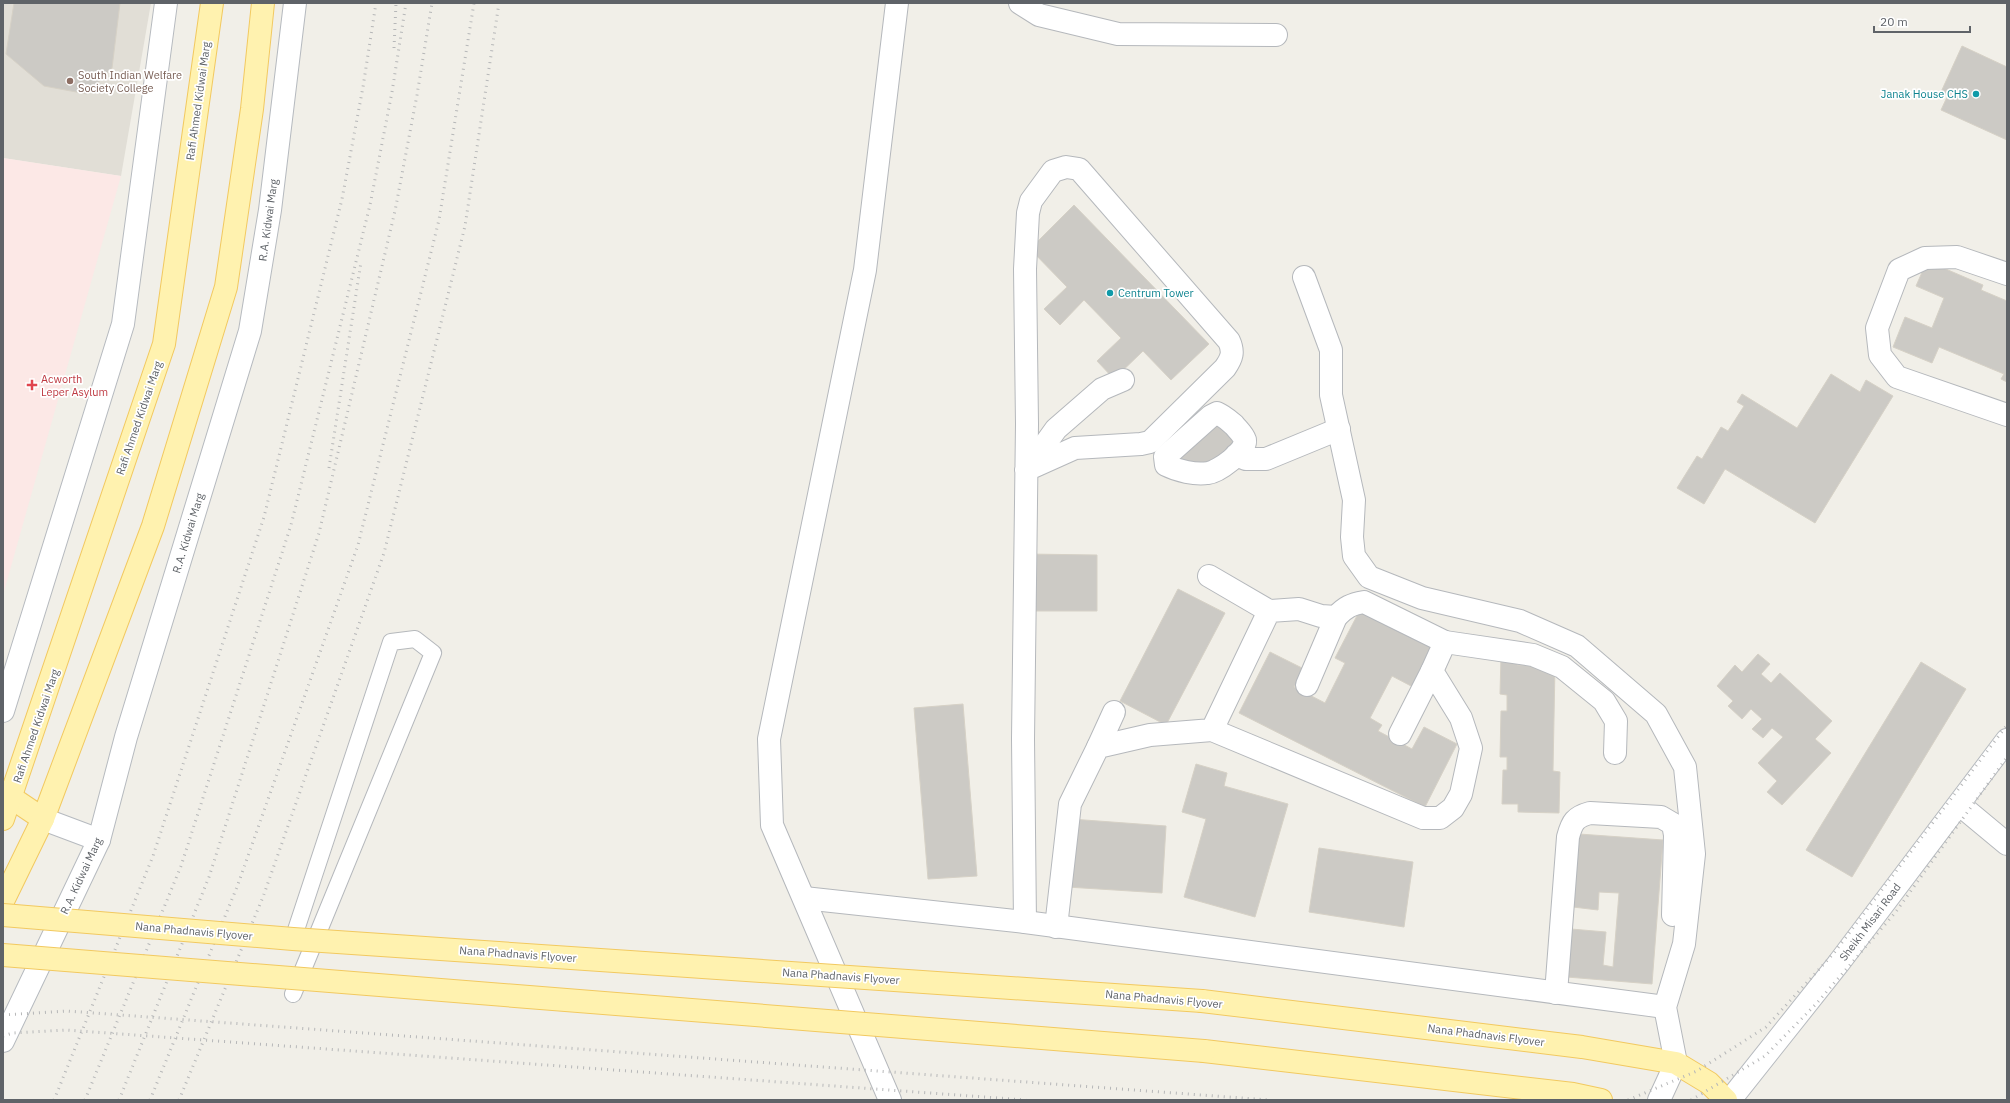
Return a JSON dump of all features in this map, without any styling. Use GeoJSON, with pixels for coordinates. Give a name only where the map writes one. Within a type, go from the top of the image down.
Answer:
{"type":"FeatureCollection","features":[{"type":"Feature","properties":{"kind":"main road","name":"Rafi Ahmed Kidwai Marg"},"geometry":{"type":"LineString","coordinates":[[3,819],[7,795],[164,344],[212,3]]}},
{"type":"Feature","properties":{"kind":"main road"},"geometry":{"type":"LineString","coordinates":[[3,901],[44,819],[153,526],[226,287],[252,109],[263,3]]}},
{"type":"Feature","properties":{"kind":"main road"},"geometry":{"type":"LineString","coordinates":[[7,795],[44,819]]}},
{"type":"Feature","properties":{"kind":"main road","name":"Nana Phadnavis Flyover"},"geometry":{"type":"LineString","coordinates":[[3,915],[293,939],[1202,1000],[1582,1047],[1676,1063]]}},
{"type":"Feature","properties":{"kind":"main road"},"geometry":{"type":"LineString","coordinates":[[3,955],[1204,1050],[1573,1094],[1601,1100]]}},
{"type":"Feature","properties":{"kind":"main road"},"geometry":{"type":"LineString","coordinates":[[1676,1063],[1709,1083],[1726,1100]]}},
{"type":"Feature","properties":{"kind":"street"},"geometry":{"type":"LineString","coordinates":[[3,711],[123,324],[166,3]]}},
{"type":"Feature","properties":{"kind":"street","name":"R.A. Kidwai Marg"},"geometry":{"type":"LineString","coordinates":[[3,1041],[99,840],[126,737],[250,332],[270,210],[295,3]]}},
{"type":"Feature","properties":{"kind":"street"},"geometry":{"type":"LineString","coordinates":[[890,1100],[772,825],[769,739],[866,270],[897,3]]}},
{"type":"Feature","properties":{"kind":"street"},"geometry":{"type":"LineString","coordinates":[[1020,3],[1040,14],[1118,34],[1276,35]]}},
{"type":"Feature","properties":{"kind":"street"},"geometry":{"type":"LineString","coordinates":[[1025,922],[1023,739],[1026,470],[1025,269],[1028,213],[1031,201],[1053,171],[1066,167],[1079,169],[1224,335],[1233,350],[1231,360],[1225,368],[1150,442],[1141,444],[1075,448],[1026,470]]}},
{"type":"Feature","properties":{"kind":"street"},"geometry":{"type":"LineString","coordinates":[[2007,274],[1957,257],[1925,258],[1899,270],[1877,328],[1880,355],[1897,377],[2007,415]]}},
{"type":"Feature","properties":{"kind":"street"},"geometry":{"type":"LineString","coordinates":[[1304,277],[1331,350],[1331,395],[1354,500],[1352,537],[1354,556],[1369,577],[1422,598],[1520,621],[1577,646],[1656,714],[1685,766],[1694,854],[1684,944],[1658,1007]]}},
{"type":"Feature","properties":{"kind":"street"},"geometry":{"type":"LineString","coordinates":[[1026,470],[1056,429],[1102,389],[1123,380]]}},
{"type":"Feature","properties":{"kind":"street"},"geometry":{"type":"LineString","coordinates":[[1240,450],[1246,459],[1266,459],[1339,429]]}},
{"type":"Feature","properties":{"kind":"street"},"geometry":{"type":"LineString","coordinates":[[1209,576],[1269,611],[1300,609],[1321,616],[1336,617]]}},
{"type":"Feature","properties":{"kind":"street"},"geometry":{"type":"LineString","coordinates":[[1307,685],[1336,617],[1344,609],[1353,604],[1364,602],[1445,642],[1533,655],[1562,667],[1604,701],[1616,721],[1615,753]]}},
{"type":"Feature","properties":{"kind":"street"},"geometry":{"type":"LineString","coordinates":[[1212,730],[1269,611]]}},
{"type":"Feature","properties":{"kind":"street"},"geometry":{"type":"LineString","coordinates":[[1400,734],[1445,642]]}},
{"type":"Feature","properties":{"kind":"street"},"geometry":{"type":"LineString","coordinates":[[1098,747],[1150,735],[1212,730],[1423,818],[1440,818],[1453,808],[1461,794],[1471,748],[1461,718],[1432,671]]}},
{"type":"Feature","properties":{"kind":"street"},"geometry":{"type":"LineString","coordinates":[[1056,927],[1070,804],[1114,712]]}},
{"type":"Feature","properties":{"kind":"street","name":"Sheikh Misari Road"},"geometry":{"type":"LineString","coordinates":[[1730,1100],[1838,964],[1960,805],[2007,740]]}},
{"type":"Feature","properties":{"kind":"street"},"geometry":{"type":"LineString","coordinates":[[1960,805],[2007,844]]}},
{"type":"Feature","properties":{"kind":"street"},"geometry":{"type":"LineString","coordinates":[[1556,993],[1568,837],[1571,826],[1579,816],[1590,813],[1661,816],[1673,824],[1675,835],[1675,892],[1672,930],[1658,1007],[1676,1063],[1658,1100]]}},
{"type":"Feature","properties":{"kind":"street"},"geometry":{"type":"LineString","coordinates":[[44,819],[99,840]]}},
{"type":"Feature","properties":{"kind":"street"},"geometry":{"type":"LineString","coordinates":[[804,898],[1025,922],[1658,1007]]}},
{"type":"Feature","properties":{"kind":"lane"},"geometry":{"type":"LineString","coordinates":[[293,939],[391,642],[415,639],[433,653],[293,994]]}},
{"type":"Feature","properties":{"kind":"shaded area","name":"South Indian Welfare Society College"},"geometry":{"type":"Polygon","coordinates":[[[3,3],[151,3],[121,176],[3,158],[3,3]]]}},
{"type":"Feature","properties":{"kind":"shaded area","name":"Acworth Leper Asylum"},"geometry":{"type":"Polygon","coordinates":[[[3,158],[121,176],[3,595],[3,158]]]}},
{"type":"Feature","properties":{"kind":"building"},"geometry":{"type":"Polygon","coordinates":[[[14,3],[120,3],[112,68],[87,94],[44,86],[6,54],[14,3]]]}},
{"type":"Feature","properties":{"kind":"building","name":"Janak House CHS"},"geometry":{"type":"Polygon","coordinates":[[[1962,46],[2007,67],[2007,140],[1941,110],[1948,95],[1941,92],[1962,46]]]}},
{"type":"Feature","properties":{"kind":"building","name":"Centrum Tower"},"geometry":{"type":"Polygon","coordinates":[[[1074,205],[1209,344],[1171,380],[1143,351],[1114,379],[1097,361],[1121,338],[1084,300],[1060,325],[1044,309],[1067,287],[1030,249],[1074,205]]]}},
{"type":"Feature","properties":{"kind":"building"},"geometry":{"type":"Polygon","coordinates":[[[1927,261],[1983,285],[1981,290],[2007,301],[2007,382],[2001,379],[2004,374],[1939,347],[1932,363],[1893,347],[1905,317],[1932,328],[1944,298],[1916,286],[1927,261]]]}},
{"type":"Feature","properties":{"kind":"building"},"geometry":{"type":"Polygon","coordinates":[[[1831,374],[1860,392],[1866,380],[1893,396],[1815,523],[1725,469],[1704,504],[1677,488],[1697,456],[1702,459],[1721,427],[1728,431],[1744,406],[1737,402],[1742,394],[1797,428],[1831,374]]]}},
{"type":"Feature","properties":{"kind":"building"},"geometry":{"type":"Polygon","coordinates":[[[1214,420],[1239,439],[1204,470],[1172,458],[1214,420]]]}},
{"type":"Feature","properties":{"kind":"building"},"geometry":{"type":"Polygon","coordinates":[[[1026,554],[1097,555],[1097,611],[1025,611],[1026,554]]]}},
{"type":"Feature","properties":{"kind":"building"},"geometry":{"type":"Polygon","coordinates":[[[1178,589],[1225,613],[1166,725],[1120,701],[1178,589]]]}},
{"type":"Feature","properties":{"kind":"building"},"geometry":{"type":"Polygon","coordinates":[[[1361,608],[1434,645],[1413,687],[1392,676],[1370,718],[1382,725],[1378,731],[1412,749],[1424,727],[1457,744],[1425,807],[1239,713],[1270,652],[1304,669],[1294,687],[1325,703],[1345,663],[1335,658],[1361,608]]]}},
{"type":"Feature","properties":{"kind":"building"},"geometry":{"type":"Polygon","coordinates":[[[1758,654],[1770,664],[1761,674],[1771,683],[1780,673],[1832,721],[1815,739],[1831,753],[1782,805],[1767,792],[1777,781],[1758,763],[1783,737],[1772,728],[1763,738],[1752,729],[1762,719],[1751,709],[1742,719],[1728,706],[1733,701],[1717,686],[1735,665],[1742,672],[1758,654]]]}},
{"type":"Feature","properties":{"kind":"building"},"geometry":{"type":"Polygon","coordinates":[[[1501,656],[1517,656],[1517,665],[1555,666],[1553,771],[1560,772],[1559,813],[1518,812],[1518,804],[1502,804],[1503,770],[1507,770],[1507,757],[1500,757],[1501,711],[1507,711],[1507,695],[1500,694],[1501,656]]]}},
{"type":"Feature","properties":{"kind":"building"},"geometry":{"type":"Polygon","coordinates":[[[1921,662],[1966,689],[1852,877],[1806,850],[1921,662]]]}},
{"type":"Feature","properties":{"kind":"building"},"geometry":{"type":"Polygon","coordinates":[[[963,704],[977,876],[928,879],[914,708],[963,704]]]}},
{"type":"Feature","properties":{"kind":"building"},"geometry":{"type":"Polygon","coordinates":[[[1196,764],[1227,773],[1224,786],[1288,804],[1255,917],[1184,897],[1206,819],[1182,812],[1196,764]]]}},
{"type":"Feature","properties":{"kind":"building"},"geometry":{"type":"Polygon","coordinates":[[[1071,819],[1166,826],[1162,893],[1067,887],[1071,819]]]}},
{"type":"Feature","properties":{"kind":"building"},"geometry":{"type":"Polygon","coordinates":[[[1579,834],[1663,840],[1652,984],[1567,977],[1571,929],[1606,932],[1603,965],[1613,967],[1619,893],[1599,892],[1598,910],[1573,907],[1579,834]]]}},
{"type":"Feature","properties":{"kind":"building"},"geometry":{"type":"Polygon","coordinates":[[[1319,848],[1413,862],[1404,927],[1309,912],[1319,848]]]}},
{"type":"Feature","properties":{"kind":"railway"},"geometry":{"type":"LineString","coordinates":[[54,1100],[153,856],[264,517],[342,199],[363,87],[376,3]]}},
{"type":"Feature","properties":{"kind":"railway"},"geometry":{"type":"LineString","coordinates":[[394,48],[396,3]]}},
{"type":"Feature","properties":{"kind":"railway"},"geometry":{"type":"LineString","coordinates":[[85,1100],[181,866],[291,525],[370,205],[392,92],[406,3]]}},
{"type":"Feature","properties":{"kind":"railway"},"geometry":{"type":"LineString","coordinates":[[119,1100],[209,877],[319,533],[395,211],[417,95],[432,3]]}},
{"type":"Feature","properties":{"kind":"railway"},"geometry":{"type":"LineString","coordinates":[[150,1100],[237,887],[358,545],[439,220],[474,3]]}},
{"type":"Feature","properties":{"kind":"railway"},"geometry":{"type":"LineString","coordinates":[[179,1100],[263,897],[384,553],[465,226],[499,3]]}},
{"type":"Feature","properties":{"kind":"railway"},"geometry":{"type":"LineString","coordinates":[[329,468],[361,262]]}},
{"type":"Feature","properties":{"kind":"railway"},"geometry":{"type":"LineString","coordinates":[[1628,1100],[1697,1071],[1766,1027],[1834,953],[2007,725]]}},
{"type":"Feature","properties":{"kind":"railway"},"geometry":{"type":"LineString","coordinates":[[1691,1100],[1765,1056],[1816,1004],[1895,913],[2007,757]]}},
{"type":"Feature","properties":{"kind":"railway"},"geometry":{"type":"LineString","coordinates":[[3,1015],[67,1011],[1269,1100]]}},
{"type":"Feature","properties":{"kind":"railway"},"geometry":{"type":"LineString","coordinates":[[3,1036],[13,1033],[66,1030],[1026,1100]]}},
{"type":"Feature","properties":{"kind":"place","name":"South Indian Welfare Society College"},"geometry":{"type":"Point","coordinates":[70,81]}},
{"type":"Feature","properties":{"kind":"place","name":"Janak House CHS"},"geometry":{"type":"Point","coordinates":[1976,94]}},
{"type":"Feature","properties":{"kind":"place","name":"Centrum Tower"},"geometry":{"type":"Point","coordinates":[1110,293]}},
{"type":"Feature","properties":{"kind":"place","name":"Acworth Leper Asylum"},"geometry":{"type":"Point","coordinates":[32,385]}}]}
